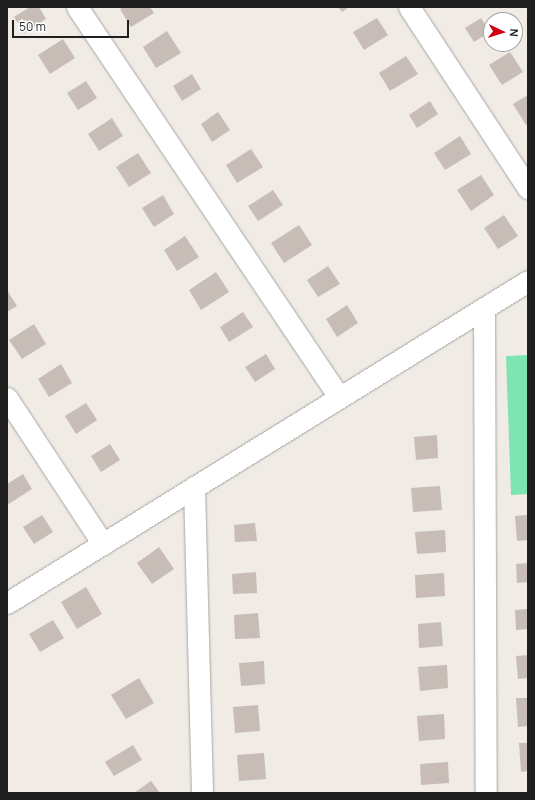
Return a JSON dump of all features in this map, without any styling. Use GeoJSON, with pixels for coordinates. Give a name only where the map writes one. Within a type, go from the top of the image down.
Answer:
{"type":"FeatureCollection","features":[{"type":"Feature","properties":{"kind":"street"},"geometry":{"type":"LineString","coordinates":[[76,7],[339,397]]}},
{"type":"Feature","properties":{"kind":"street"},"geometry":{"type":"LineString","coordinates":[[409,7],[528,188]]}},
{"type":"Feature","properties":{"kind":"street"},"geometry":{"type":"LineString","coordinates":[[7,603],[528,281]]}},
{"type":"Feature","properties":{"kind":"street"},"geometry":{"type":"LineString","coordinates":[[484,308],[486,793]]}},
{"type":"Feature","properties":{"kind":"street"},"geometry":{"type":"LineString","coordinates":[[7,398],[103,544]]}},
{"type":"Feature","properties":{"kind":"street"},"geometry":{"type":"LineString","coordinates":[[194,487],[202,793]]}},
{"type":"Feature","properties":{"kind":"green space"},"geometry":{"type":"Polygon","coordinates":[[[528,355],[528,494],[511,495],[506,356],[528,355]]]}},
{"type":"Feature","properties":{"kind":"building"},"geometry":{"type":"Polygon","coordinates":[[[30,7],[39,7],[46,19],[24,33],[14,17],[30,7]]]}},
{"type":"Feature","properties":{"kind":"building"},"geometry":{"type":"Polygon","coordinates":[[[124,7],[150,7],[154,13],[131,27],[120,9],[124,7]]]}},
{"type":"Feature","properties":{"kind":"building"},"geometry":{"type":"Polygon","coordinates":[[[338,7],[349,7],[342,12],[338,7]]]}},
{"type":"Feature","properties":{"kind":"building"},"geometry":{"type":"Polygon","coordinates":[[[377,18],[388,35],[364,50],[353,32],[377,18]]]}},
{"type":"Feature","properties":{"kind":"building"},"geometry":{"type":"Polygon","coordinates":[[[481,18],[483,21],[483,36],[474,42],[465,28],[481,18]]]}},
{"type":"Feature","properties":{"kind":"building"},"geometry":{"type":"Polygon","coordinates":[[[167,31],[181,53],[156,68],[143,47],[167,31]]]}},
{"type":"Feature","properties":{"kind":"building"},"geometry":{"type":"Polygon","coordinates":[[[63,39],[75,58],[50,74],[38,55],[63,39]]]}},
{"type":"Feature","properties":{"kind":"building"},"geometry":{"type":"Polygon","coordinates":[[[510,52],[523,72],[502,85],[489,65],[510,52]]]}},
{"type":"Feature","properties":{"kind":"building"},"geometry":{"type":"Polygon","coordinates":[[[406,56],[418,74],[390,91],[379,73],[406,56]]]}},
{"type":"Feature","properties":{"kind":"building"},"geometry":{"type":"Polygon","coordinates":[[[192,74],[201,89],[182,101],[173,86],[192,74]]]}},
{"type":"Feature","properties":{"kind":"building"},"geometry":{"type":"Polygon","coordinates":[[[86,81],[97,98],[78,110],[67,93],[86,81]]]}},
{"type":"Feature","properties":{"kind":"building"},"geometry":{"type":"Polygon","coordinates":[[[528,95],[528,124],[526,125],[513,104],[528,95]]]}},
{"type":"Feature","properties":{"kind":"building"},"geometry":{"type":"Polygon","coordinates":[[[430,101],[438,114],[417,128],[409,115],[430,101]]]}},
{"type":"Feature","properties":{"kind":"building"},"geometry":{"type":"Polygon","coordinates":[[[218,112],[230,130],[212,142],[201,124],[218,112]]]}},
{"type":"Feature","properties":{"kind":"building"},"geometry":{"type":"Polygon","coordinates":[[[112,118],[123,136],[99,151],[88,134],[112,118]]]}},
{"type":"Feature","properties":{"kind":"building"},"geometry":{"type":"Polygon","coordinates":[[[460,136],[471,154],[445,170],[434,153],[460,136]]]}},
{"type":"Feature","properties":{"kind":"building"},"geometry":{"type":"Polygon","coordinates":[[[251,149],[263,167],[237,183],[226,165],[251,149]]]}},
{"type":"Feature","properties":{"kind":"building"},"geometry":{"type":"Polygon","coordinates":[[[138,153],[151,173],[129,187],[116,167],[138,153]]]}},
{"type":"Feature","properties":{"kind":"building"},"geometry":{"type":"Polygon","coordinates":[[[481,175],[494,195],[471,211],[457,190],[481,175]]]}},
{"type":"Feature","properties":{"kind":"building"},"geometry":{"type":"Polygon","coordinates":[[[273,190],[283,205],[258,221],[248,206],[273,190]]]}},
{"type":"Feature","properties":{"kind":"building"},"geometry":{"type":"Polygon","coordinates":[[[163,195],[174,214],[154,227],[142,208],[163,195]]]}},
{"type":"Feature","properties":{"kind":"building"},"geometry":{"type":"Polygon","coordinates":[[[504,215],[518,236],[498,249],[484,228],[504,215]]]}},
{"type":"Feature","properties":{"kind":"building"},"geometry":{"type":"Polygon","coordinates":[[[299,225],[312,245],[284,263],[271,243],[299,225]]]}},
{"type":"Feature","properties":{"kind":"building"},"geometry":{"type":"Polygon","coordinates":[[[185,236],[199,257],[177,271],[164,250],[185,236]]]}},
{"type":"Feature","properties":{"kind":"building"},"geometry":{"type":"Polygon","coordinates":[[[328,266],[340,284],[318,297],[307,280],[328,266]]]}},
{"type":"Feature","properties":{"kind":"building"},"geometry":{"type":"Polygon","coordinates":[[[216,272],[229,292],[201,310],[189,290],[216,272]]]}},
{"type":"Feature","properties":{"kind":"building"},"geometry":{"type":"Polygon","coordinates":[[[7,290],[17,306],[7,312],[7,290]]]}},
{"type":"Feature","properties":{"kind":"building"},"geometry":{"type":"Polygon","coordinates":[[[347,305],[358,323],[337,337],[326,319],[347,305]]]}},
{"type":"Feature","properties":{"kind":"building"},"geometry":{"type":"Polygon","coordinates":[[[243,312],[253,327],[229,342],[220,327],[243,312]]]}},
{"type":"Feature","properties":{"kind":"building"},"geometry":{"type":"Polygon","coordinates":[[[34,324],[46,344],[22,359],[9,340],[34,324]]]}},
{"type":"Feature","properties":{"kind":"building"},"geometry":{"type":"Polygon","coordinates":[[[266,354],[275,369],[255,382],[245,367],[266,354]]]}},
{"type":"Feature","properties":{"kind":"building"},"geometry":{"type":"Polygon","coordinates":[[[61,364],[72,383],[49,397],[38,379],[61,364]]]}},
{"type":"Feature","properties":{"kind":"building"},"geometry":{"type":"Polygon","coordinates":[[[86,403],[97,420],[76,434],[65,416],[86,403]]]}},
{"type":"Feature","properties":{"kind":"building"},"geometry":{"type":"Polygon","coordinates":[[[437,435],[438,458],[416,460],[414,437],[437,435]]]}},
{"type":"Feature","properties":{"kind":"building"},"geometry":{"type":"Polygon","coordinates":[[[110,444],[120,460],[101,472],[91,456],[110,444]]]}},
{"type":"Feature","properties":{"kind":"building"},"geometry":{"type":"Polygon","coordinates":[[[23,474],[32,489],[7,505],[7,484],[23,474]]]}},
{"type":"Feature","properties":{"kind":"building"},"geometry":{"type":"Polygon","coordinates":[[[440,486],[442,510],[413,512],[411,488],[440,486]]]}},
{"type":"Feature","properties":{"kind":"building"},"geometry":{"type":"Polygon","coordinates":[[[42,515],[53,532],[34,544],[23,527],[42,515]]]}},
{"type":"Feature","properties":{"kind":"building"},"geometry":{"type":"Polygon","coordinates":[[[528,515],[528,540],[517,541],[515,516],[528,515]]]}},
{"type":"Feature","properties":{"kind":"building"},"geometry":{"type":"Polygon","coordinates":[[[255,523],[257,541],[235,542],[234,525],[255,523]]]}},
{"type":"Feature","properties":{"kind":"building"},"geometry":{"type":"Polygon","coordinates":[[[445,530],[446,552],[417,554],[415,532],[445,530]]]}},
{"type":"Feature","properties":{"kind":"building"},"geometry":{"type":"Polygon","coordinates":[[[159,547],[174,569],[152,584],[137,563],[159,547]]]}},
{"type":"Feature","properties":{"kind":"building"},"geometry":{"type":"Polygon","coordinates":[[[528,563],[528,582],[517,583],[516,564],[528,563]]]}},
{"type":"Feature","properties":{"kind":"building"},"geometry":{"type":"Polygon","coordinates":[[[256,572],[257,593],[233,594],[232,574],[256,572]]]}},
{"type":"Feature","properties":{"kind":"building"},"geometry":{"type":"Polygon","coordinates":[[[444,573],[445,596],[416,598],[415,575],[444,573]]]}},
{"type":"Feature","properties":{"kind":"building"},"geometry":{"type":"Polygon","coordinates":[[[86,587],[102,614],[77,629],[61,602],[86,587]]]}},
{"type":"Feature","properties":{"kind":"building"},"geometry":{"type":"Polygon","coordinates":[[[528,609],[528,629],[516,630],[515,610],[528,609]]]}},
{"type":"Feature","properties":{"kind":"building"},"geometry":{"type":"Polygon","coordinates":[[[258,613],[260,638],[235,639],[234,615],[258,613]]]}},
{"type":"Feature","properties":{"kind":"building"},"geometry":{"type":"Polygon","coordinates":[[[53,620],[64,638],[40,652],[29,634],[53,620]]]}},
{"type":"Feature","properties":{"kind":"building"},"geometry":{"type":"Polygon","coordinates":[[[441,622],[443,646],[419,648],[418,624],[441,622]]]}},
{"type":"Feature","properties":{"kind":"building"},"geometry":{"type":"Polygon","coordinates":[[[528,655],[528,678],[518,679],[516,656],[528,655]]]}},
{"type":"Feature","properties":{"kind":"building"},"geometry":{"type":"Polygon","coordinates":[[[264,661],[265,684],[241,686],[239,663],[264,661]]]}},
{"type":"Feature","properties":{"kind":"building"},"geometry":{"type":"Polygon","coordinates":[[[447,665],[448,688],[420,691],[418,667],[447,665]]]}},
{"type":"Feature","properties":{"kind":"building"},"geometry":{"type":"Polygon","coordinates":[[[139,678],[154,703],[126,719],[111,695],[139,678]]]}},
{"type":"Feature","properties":{"kind":"building"},"geometry":{"type":"Polygon","coordinates":[[[516,698],[528,698],[528,726],[518,727],[516,698]]]}},
{"type":"Feature","properties":{"kind":"building"},"geometry":{"type":"Polygon","coordinates":[[[258,705],[260,731],[235,733],[233,707],[258,705]]]}},
{"type":"Feature","properties":{"kind":"building"},"geometry":{"type":"Polygon","coordinates":[[[444,714],[445,739],[419,741],[417,716],[444,714]]]}},
{"type":"Feature","properties":{"kind":"building"},"geometry":{"type":"Polygon","coordinates":[[[519,743],[528,743],[528,771],[521,772],[519,743]]]}},
{"type":"Feature","properties":{"kind":"building"},"geometry":{"type":"Polygon","coordinates":[[[133,745],[142,760],[114,776],[105,762],[133,745]]]}},
{"type":"Feature","properties":{"kind":"building"},"geometry":{"type":"Polygon","coordinates":[[[264,753],[266,779],[239,781],[237,755],[264,753]]]}},
{"type":"Feature","properties":{"kind":"building"},"geometry":{"type":"Polygon","coordinates":[[[448,762],[449,783],[421,785],[420,764],[448,762]]]}},
{"type":"Feature","properties":{"kind":"building"},"geometry":{"type":"Polygon","coordinates":[[[151,781],[160,793],[134,793],[151,781]]]}}]}
